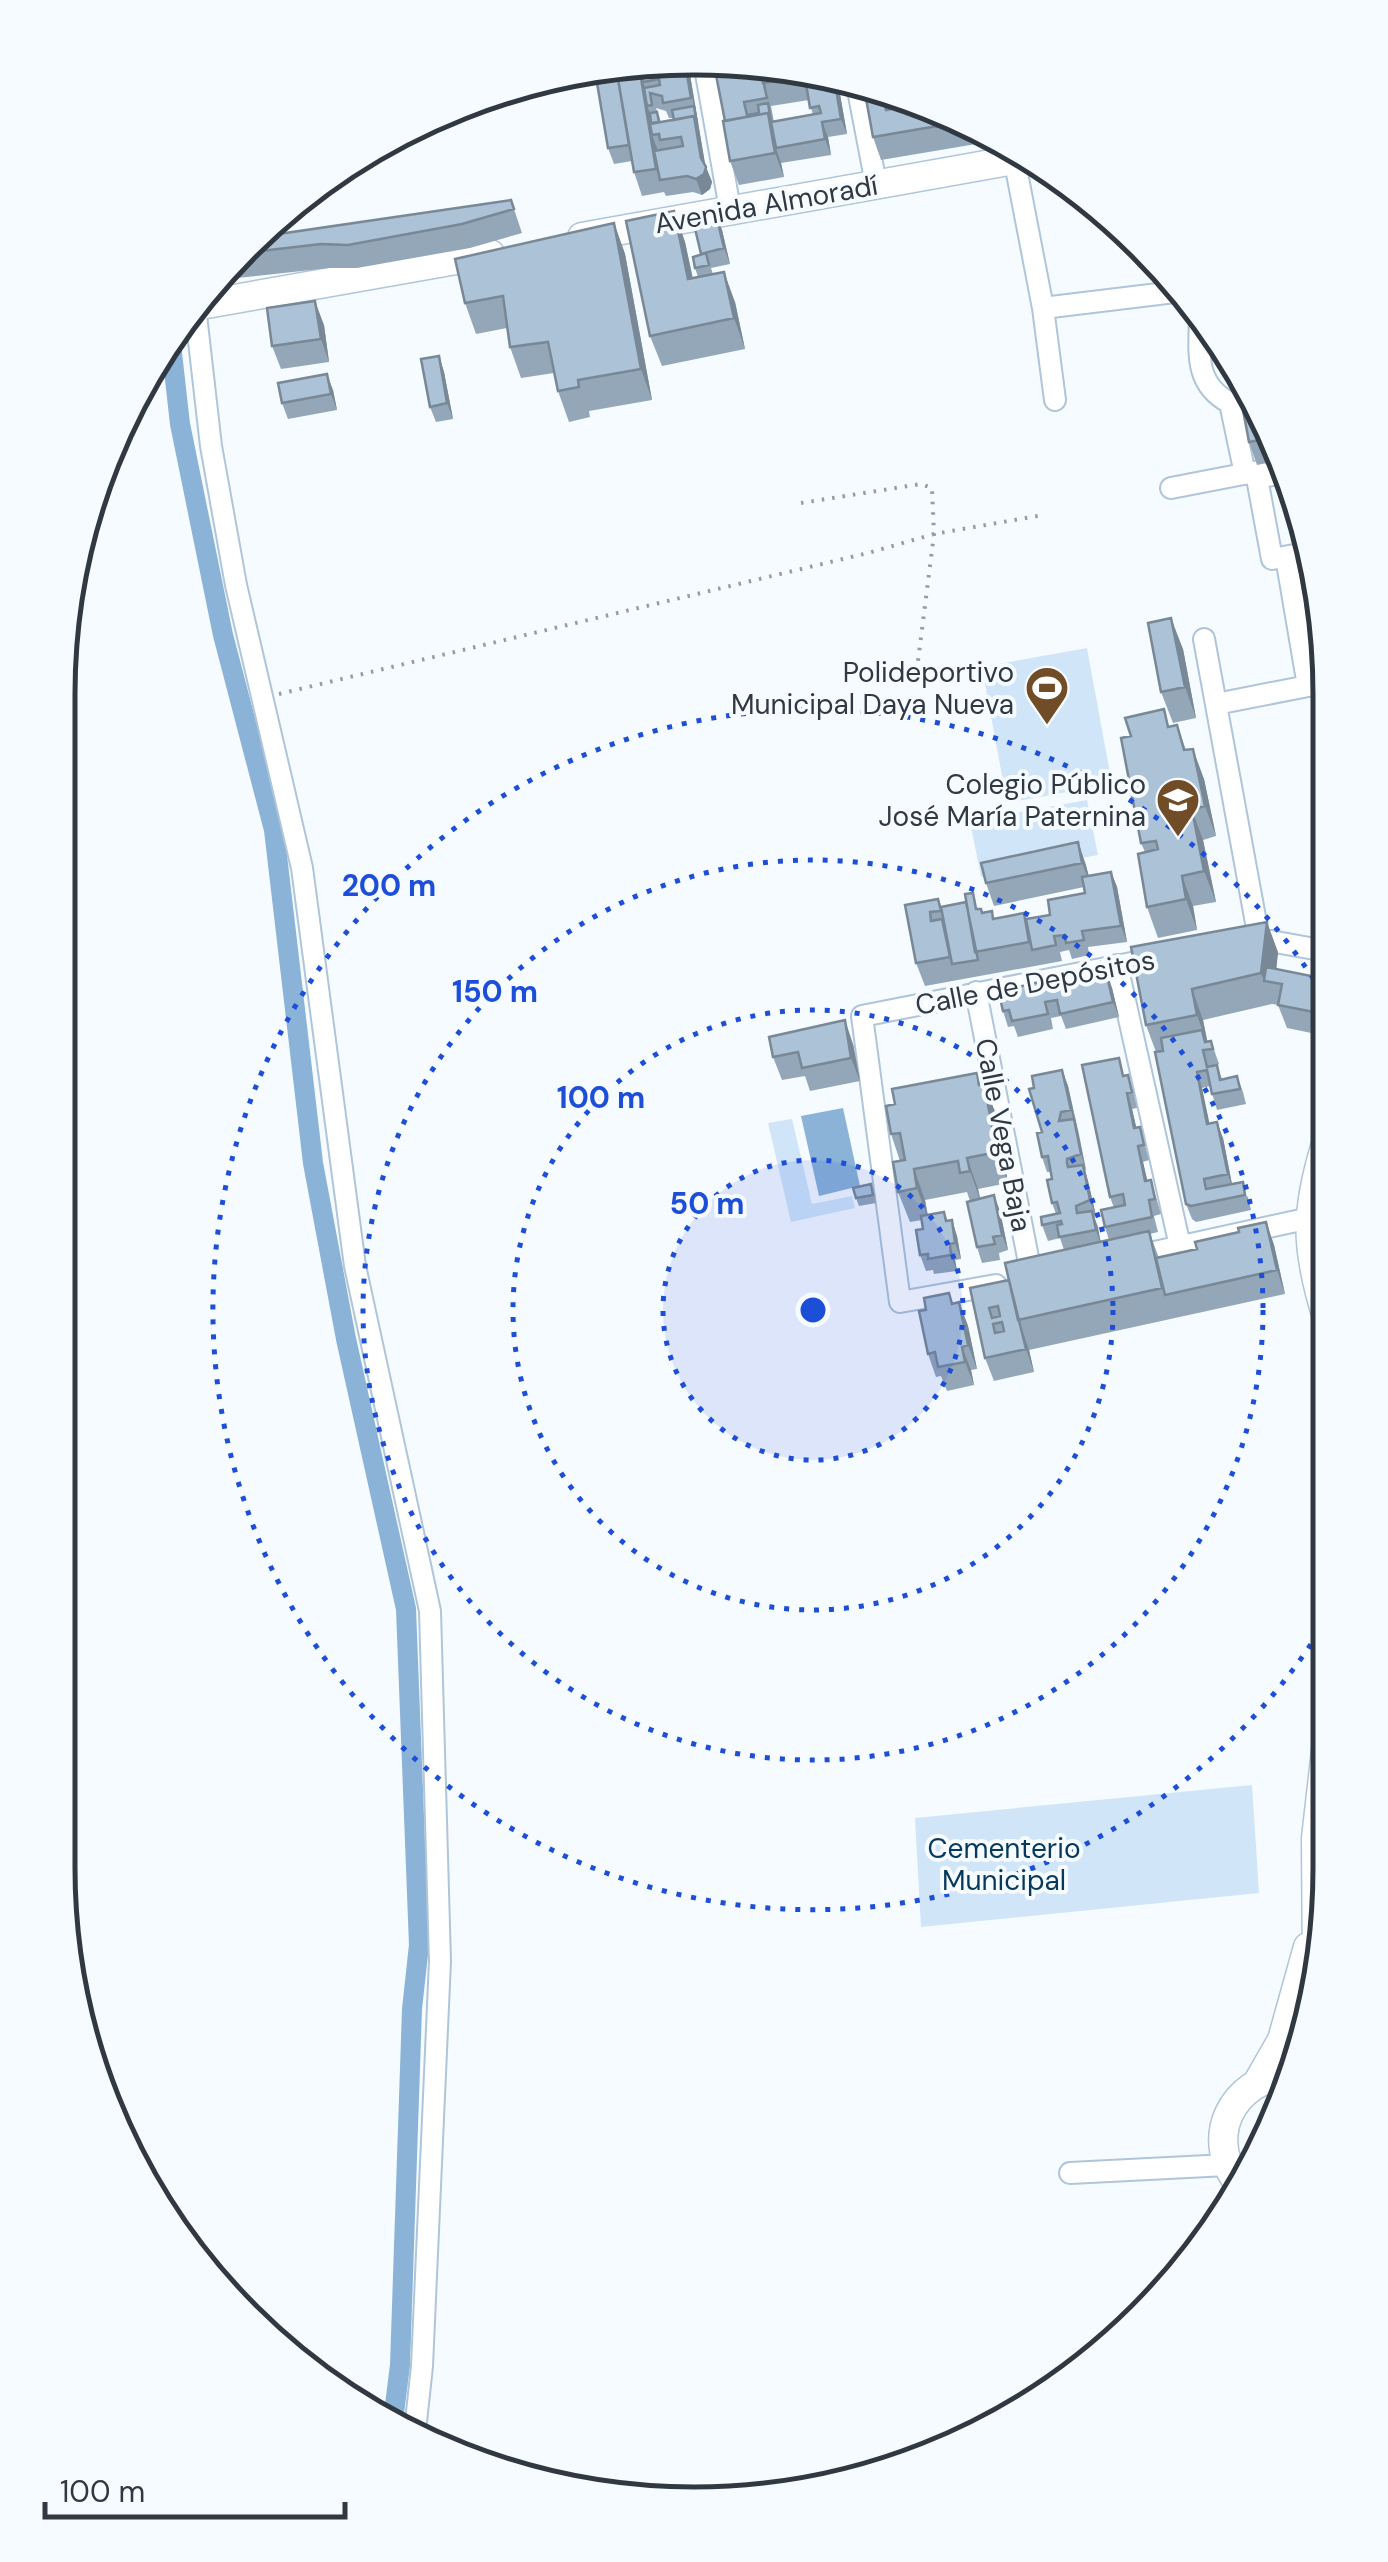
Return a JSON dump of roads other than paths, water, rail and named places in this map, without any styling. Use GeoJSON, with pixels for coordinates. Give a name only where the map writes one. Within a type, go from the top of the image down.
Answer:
{"type":"FeatureCollection","features":[{"type":"Feature","properties":{"kind":"street"},"geometry":{"type":"LineString","coordinates":[[706,75],[730,210]]}},
{"type":"Feature","properties":{"kind":"street"},"geometry":{"type":"LineString","coordinates":[[859,98],[876,184]]}},
{"type":"Feature","properties":{"kind":"street","name":"Avenida Almoradí"},"geometry":{"type":"LineString","coordinates":[[556,242],[876,184],[1002,157]]}},
{"type":"Feature","properties":{"kind":"street"},"geometry":{"type":"LineString","coordinates":[[1021,169],[1055,400]]}},
{"type":"Feature","properties":{"kind":"street"},"geometry":{"type":"LineString","coordinates":[[215,302],[517,250]]}},
{"type":"Feature","properties":{"kind":"street"},"geometry":{"type":"LineString","coordinates":[[1043,308],[1165,293]]}},
{"type":"Feature","properties":{"kind":"street"},"geometry":{"type":"LineString","coordinates":[[197,325],[214,464],[236,585],[302,868],[355,1266],[430,1611],[440,1962],[422,2366],[416,2421]]}},
{"type":"Feature","properties":{"kind":"street"},"geometry":{"type":"LineString","coordinates":[[1201,338],[1205,382],[1215,395],[1230,402],[1246,474]]}},
{"type":"Feature","properties":{"kind":"street"},"geometry":{"type":"LineString","coordinates":[[1172,488],[1271,471]]}},
{"type":"Feature","properties":{"kind":"street"},"geometry":{"type":"LineString","coordinates":[[1272,473],[1257,478],[1272,559],[1297,555]]}},
{"type":"Feature","properties":{"kind":"street"},"geometry":{"type":"LineString","coordinates":[[1216,704],[1308,686],[1286,557]]}},
{"type":"Feature","properties":{"kind":"street"},"geometry":{"type":"LineString","coordinates":[[1204,639],[1259,939]]}},
{"type":"Feature","properties":{"kind":"street"},"geometry":{"type":"LineString","coordinates":[[1224,946],[1259,939],[1313,949]]}},
{"type":"Feature","properties":{"kind":"street","name":"Calle de Depósitos"},"geometry":{"type":"LineString","coordinates":[[900,1302],[862,1016],[1170,956]]}},
{"type":"Feature","properties":{"kind":"street"},"geometry":{"type":"LineString","coordinates":[[1117,966],[1180,1246]]}},
{"type":"Feature","properties":{"kind":"street","name":"Calle Vega Baja"},"geometry":{"type":"LineString","coordinates":[[900,1302],[1041,1276],[976,992]]}},
{"type":"Feature","properties":{"kind":"street"},"geometry":{"type":"LineString","coordinates":[[1313,1183],[1313,1235]]}},
{"type":"Feature","properties":{"kind":"street"},"geometry":{"type":"LineString","coordinates":[[1106,1262],[1310,1218]]}},
{"type":"Feature","properties":{"kind":"street"},"geometry":{"type":"LineString","coordinates":[[1233,2173],[1223,2145],[1225,2124],[1232,2106],[1258,2082],[1282,2040],[1308,1951]]}},
{"type":"Feature","properties":{"kind":"street"},"geometry":{"type":"LineString","coordinates":[[1258,2082],[1277,2075]]}},
{"type":"Feature","properties":{"kind":"street"},"geometry":{"type":"LineString","coordinates":[[1070,2173],[1227,2165]]}},
{"type":"Feature","properties":{"kind":"water"},"geometry":{"type":"Polygon","coordinates":[[[843,1108],[860,1186],[819,1196],[801,1116],[843,1108]]]}},
{"type":"Feature","properties":{"kind":"waterway"},"geometry":{"type":"LineString","coordinates":[[173,360],[180,424],[223,635],[274,830],[313,1163],[346,1339],[406,1609],[419,1945],[412,2009],[400,2365],[394,2410]]}},
{"type":"Feature","properties":{"kind":"place","name":"Polideportivo Municipal Daya Nueva"},"geometry":{"type":"Point","coordinates":[1047,726]}},
{"type":"Feature","properties":{"kind":"place","name":"Colegio Público José María Paternina"},"geometry":{"type":"Point","coordinates":[1178,838]}},
{"type":"Feature","properties":{"kind":"park label","name":"Cementerio Municipal"},"geometry":{"type":"Point","coordinates":[1004,1864]}}]}
